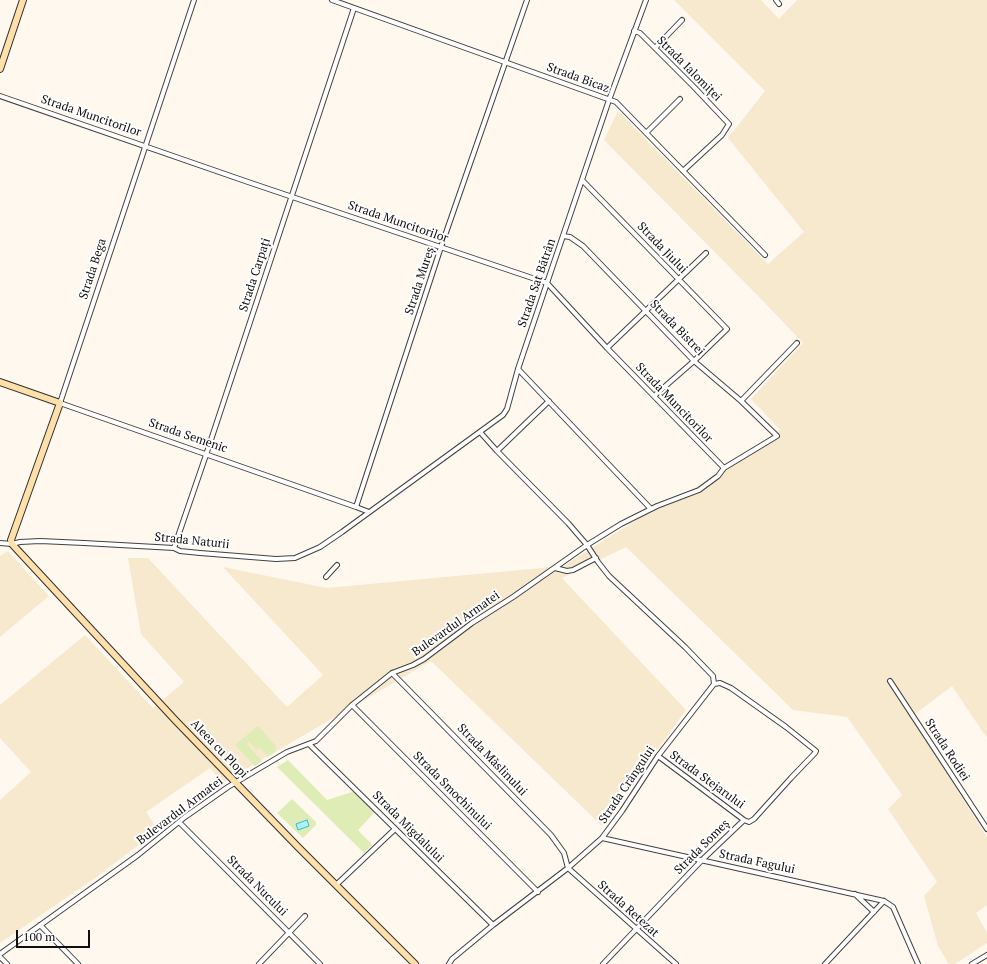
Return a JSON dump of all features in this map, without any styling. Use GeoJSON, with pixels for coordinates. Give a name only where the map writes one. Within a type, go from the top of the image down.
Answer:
{"type":"FeatureCollection","features":[{"type":"Feature","properties":{"kind":"street"},"geometry":{"type":"LineString","coordinates":[[0,69],[23,0]]}},
{"type":"Feature","properties":{"kind":"street","name":"Strada Bega"},"geometry":{"type":"LineString","coordinates":[[12,544],[11,540],[60,403],[194,0]]}},
{"type":"Feature","properties":{"kind":"street","name":"Strada Bicaz"},"geometry":{"type":"LineString","coordinates":[[332,0],[346,2],[354,8],[616,102],[766,256]]}},
{"type":"Feature","properties":{"kind":"street","name":"Strada Mureș"},"geometry":{"type":"LineString","coordinates":[[356,507],[441,247],[527,0]]}},
{"type":"Feature","properties":{"kind":"street","name":"Strada Sat Bătrân"},"geometry":{"type":"LineString","coordinates":[[368,512],[503,415],[507,409],[518,369],[609,100],[646,0]]}},
{"type":"Feature","properties":{"kind":"street","name":"Strada Carpați"},"geometry":{"type":"LineString","coordinates":[[174,548],[354,8]]}},
{"type":"Feature","properties":{"kind":"street"},"geometry":{"type":"LineString","coordinates":[[655,48],[682,20]]}},
{"type":"Feature","properties":{"kind":"street","name":"Strada Ialomiței"},"geometry":{"type":"LineString","coordinates":[[634,31],[640,33],[729,124],[722,134],[682,170]]}},
{"type":"Feature","properties":{"kind":"street","name":"Strada Muncitorilor"},"geometry":{"type":"LineString","coordinates":[[0,96],[547,283],[607,348],[724,468]]}},
{"type":"Feature","properties":{"kind":"street"},"geometry":{"type":"LineString","coordinates":[[646,133],[680,99]]}},
{"type":"Feature","properties":{"kind":"street","name":"Strada Jiului"},"geometry":{"type":"LineString","coordinates":[[582,180],[727,329],[694,361]]}},
{"type":"Feature","properties":{"kind":"street","name":"Strada Bistrei"},"geometry":{"type":"LineString","coordinates":[[563,236],[570,237],[583,246],[694,361],[741,401],[777,436]]}},
{"type":"Feature","properties":{"kind":"street"},"geometry":{"type":"LineString","coordinates":[[607,348],[706,253]]}},
{"type":"Feature","properties":{"kind":"street"},"geometry":{"type":"LineString","coordinates":[[741,401],[797,343]]}},
{"type":"Feature","properties":{"kind":"street"},"geometry":{"type":"LineString","coordinates":[[654,396],[694,361]]}},
{"type":"Feature","properties":{"kind":"street"},"geometry":{"type":"LineString","coordinates":[[518,369],[651,509]]}},
{"type":"Feature","properties":{"kind":"street","name":"Strada Semenic"},"geometry":{"type":"LineString","coordinates":[[0,382],[368,512]]}},
{"type":"Feature","properties":{"kind":"street"},"geometry":{"type":"LineString","coordinates":[[497,451],[549,401]]}},
{"type":"Feature","properties":{"kind":"street"},"geometry":{"type":"LineString","coordinates":[[480,432],[568,523],[587,545],[609,576],[714,676],[714,684]]}},
{"type":"Feature","properties":{"kind":"street","name":"Bulevardul Armatei"},"geometry":{"type":"LineString","coordinates":[[0,954],[138,855],[179,822],[236,782],[287,752],[316,741],[352,705],[392,673],[424,659],[472,623],[587,545],[621,524],[651,509],[699,490],[718,476],[724,468],[777,436]]}},
{"type":"Feature","properties":{"kind":"street","name":"Strada Naturii"},"geometry":{"type":"LineString","coordinates":[[0,543],[12,544],[40,541],[174,548],[180,551],[276,559],[295,558],[320,547],[368,512]]}},
{"type":"Feature","properties":{"kind":"street","name":"Aleea cu Plopi"},"geometry":{"type":"LineString","coordinates":[[12,544],[176,721],[415,964]]}},
{"type":"Feature","properties":{"kind":"street"},"geometry":{"type":"LineString","coordinates":[[555,568],[567,571],[573,570],[596,558]]}},
{"type":"Feature","properties":{"kind":"street"},"geometry":{"type":"LineString","coordinates":[[326,577],[337,565]]}},
{"type":"Feature","properties":{"kind":"street","name":"Strada Măslinului"},"geometry":{"type":"LineString","coordinates":[[392,673],[552,835],[564,854],[568,868]]}},
{"type":"Feature","properties":{"kind":"street","name":"Strada Rodiei"},"geometry":{"type":"LineString","coordinates":[[890,681],[987,829]]}},
{"type":"Feature","properties":{"kind":"street","name":"Strada Someș"},"geometry":{"type":"LineString","coordinates":[[603,964],[702,860],[744,820],[749,822],[754,819],[816,751],[786,727],[731,688],[720,683],[714,684]]}},
{"type":"Feature","properties":{"kind":"street","name":"Strada Crângului"},"geometry":{"type":"LineString","coordinates":[[449,964],[452,959],[493,925],[538,892],[602,838],[622,811],[658,756],[714,684]]}},
{"type":"Feature","properties":{"kind":"street","name":"Strada Smochinului"},"geometry":{"type":"LineString","coordinates":[[352,705],[538,892]]}},
{"type":"Feature","properties":{"kind":"street","name":"Strada Migdalului"},"geometry":{"type":"LineString","coordinates":[[310,744],[493,925]]}},
{"type":"Feature","properties":{"kind":"street","name":"Strada Stejarului"},"geometry":{"type":"LineString","coordinates":[[658,756],[744,820]]}},
{"type":"Feature","properties":{"kind":"street","name":"Strada Nucului"},"geometry":{"type":"LineString","coordinates":[[179,822],[320,964]]}},
{"type":"Feature","properties":{"kind":"street"},"geometry":{"type":"LineString","coordinates":[[336,885],[395,829]]}},
{"type":"Feature","properties":{"kind":"street","name":"Strada Fagului"},"geometry":{"type":"LineString","coordinates":[[602,838],[884,901]]}},
{"type":"Feature","properties":{"kind":"street","name":"Strada Retezat"},"geometry":{"type":"LineString","coordinates":[[568,868],[676,964]]}},
{"type":"Feature","properties":{"kind":"street"},"geometry":{"type":"LineString","coordinates":[[854,894],[874,912]]}},
{"type":"Feature","properties":{"kind":"street"},"geometry":{"type":"LineString","coordinates":[[825,964],[884,901],[893,907],[918,964]]}},
{"type":"Feature","properties":{"kind":"street"},"geometry":{"type":"LineString","coordinates":[[259,964],[305,916]]}},
{"type":"Feature","properties":{"kind":"street"},"geometry":{"type":"LineString","coordinates":[[40,925],[78,964]]}},
{"type":"Feature","properties":{"kind":"street"},"geometry":{"type":"LineString","coordinates":[[972,964],[987,955]]}},
{"type":"Feature","properties":{"kind":"street"},"geometry":{"type":"LineString","coordinates":[[0,957],[7,964]]}},
{"type":"Feature","properties":{"kind":"shaded area"},"geometry":{"type":"Polygon","coordinates":[[[674,0],[761,0],[779,19],[797,0],[987,0],[987,738],[952,686],[911,717],[987,837],[987,905],[976,913],[987,933],[987,943],[955,964],[949,964],[938,946],[924,896],[937,882],[888,809],[902,795],[847,717],[793,710],[626,547],[562,578],[686,710],[602,826],[431,661],[222,783],[210,768],[146,812],[158,830],[98,876],[0,943],[0,800],[31,772],[0,738],[0,705],[85,635],[153,708],[184,682],[141,634],[128,558],[148,558],[287,707],[323,675],[223,567],[327,588],[563,566],[656,508],[721,474],[780,430],[751,399],[803,343],[604,140],[618,111],[768,264],[804,232],[728,138],[765,91],[674,0]]]}},
{"type":"Feature","properties":{"kind":"shaded area"},"geometry":{"type":"Polygon","coordinates":[[[8,551],[49,596],[0,637],[0,556],[8,551]]]}},
{"type":"Feature","properties":{"kind":"green space"},"geometry":{"type":"Polygon","coordinates":[[[258,726],[276,746],[276,751],[268,757],[260,748],[257,750],[249,742],[247,744],[262,761],[255,766],[235,745],[258,726]]]}},
{"type":"Feature","properties":{"kind":"green space"},"geometry":{"type":"Polygon","coordinates":[[[288,760],[327,800],[355,791],[375,812],[358,830],[372,845],[364,853],[277,767],[288,760]]]}},
{"type":"Feature","properties":{"kind":"green space"},"geometry":{"type":"Polygon","coordinates":[[[292,799],[316,822],[316,825],[303,838],[277,813],[292,799]]]}},
{"type":"Feature","properties":{"kind":"water"},"geometry":{"type":"Polygon","coordinates":[[[307,820],[309,826],[298,830],[296,824],[307,820]]]}}]}
